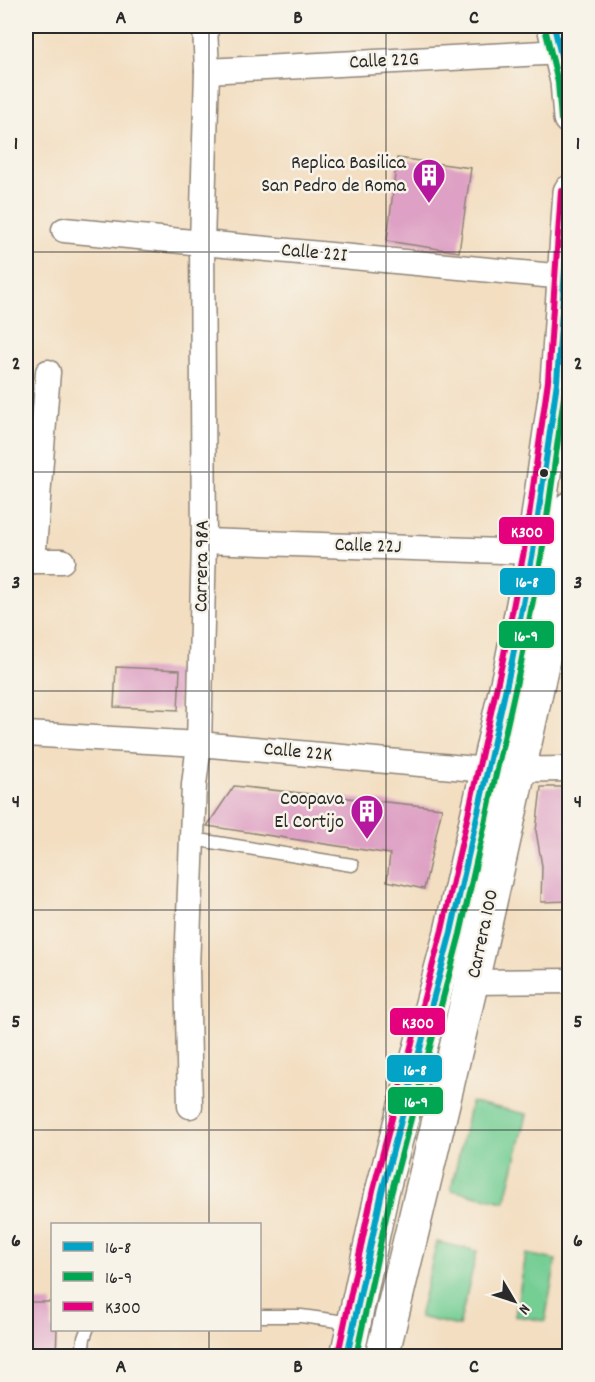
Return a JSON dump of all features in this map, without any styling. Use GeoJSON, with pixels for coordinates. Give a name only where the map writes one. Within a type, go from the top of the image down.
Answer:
{"type":"FeatureCollection","features":[{"type":"Feature","properties":{"kind":"main road"},"geometry":{"type":"LineString","coordinates":[[558,39],[567,81],[570,118]]}},
{"type":"Feature","properties":{"kind":"main road","name":"Carrera 100"},"geometry":{"type":"LineString","coordinates":[[555,557],[556,382],[570,192]]}},
{"type":"Feature","properties":{"kind":"main road","name":"Carrera 100"},"geometry":{"type":"LineString","coordinates":[[347,1356],[382,1192],[451,932],[503,771],[555,557],[570,508]]}},
{"type":"Feature","properties":{"kind":"main road","name":"Carrera 100"},"geometry":{"type":"LineString","coordinates":[[382,1356],[473,981],[503,771]]}},
{"type":"Feature","properties":{"kind":"street","name":"Carrera 98A"},"geometry":{"type":"LineString","coordinates":[[190,1106],[187,967],[194,785],[200,744],[204,541],[202,244],[207,71],[205,26]]}},
{"type":"Feature","properties":{"kind":"street","name":"Calle 22G"},"geometry":{"type":"LineString","coordinates":[[207,71],[558,39]]}},
{"type":"Feature","properties":{"kind":"street","name":"Calle 22I"},"geometry":{"type":"LineString","coordinates":[[64,230],[565,277]]}},
{"type":"Feature","properties":{"kind":"street"},"geometry":{"type":"LineString","coordinates":[[48,372],[29,561],[62,561]]}},
{"type":"Feature","properties":{"kind":"street","name":"Calle 22J"},"geometry":{"type":"LineString","coordinates":[[204,541],[555,557]]}},
{"type":"Feature","properties":{"kind":"street","name":"Calle 22K"},"geometry":{"type":"LineString","coordinates":[[26,734],[200,744],[503,771],[570,769]]}},
{"type":"Feature","properties":{"kind":"street"},"geometry":{"type":"LineString","coordinates":[[473,981],[570,981]]}},
{"type":"Feature","properties":{"kind":"lane"},"geometry":{"type":"LineString","coordinates":[[193,839],[352,865]]}},
{"type":"Feature","properties":{"kind":"lane"},"geometry":{"type":"LineString","coordinates":[[261,1316],[301,1316],[354,1323]]}},
{"type":"Feature","properties":{"kind":"lane"},"geometry":{"type":"LineString","coordinates":[[82,1356],[86,1331]]}},
{"type":"Feature","properties":{"kind":"green space"},"geometry":{"type":"Polygon","coordinates":[[[471,1102],[527,1114],[505,1202],[451,1190],[471,1102]]]}},
{"type":"Feature","properties":{"kind":"green space"},"geometry":{"type":"Polygon","coordinates":[[[437,1242],[477,1251],[459,1326],[419,1317],[437,1242]]]}},
{"type":"Feature","properties":{"kind":"green space"},"geometry":{"type":"Polygon","coordinates":[[[526,1254],[556,1260],[545,1321],[515,1316],[526,1254]]]}},
{"type":"Feature","properties":{"kind":"building","name":"Replica Basilica San Pedro de Roma"},"geometry":{"type":"Polygon","coordinates":[[[397,158],[471,168],[459,252],[387,241],[397,158]]]}},
{"type":"Feature","properties":{"kind":"building"},"geometry":{"type":"Polygon","coordinates":[[[116,667],[180,670],[178,710],[114,707],[116,667]]]}},
{"type":"Feature","properties":{"kind":"building","name":"Coopava El Cortijo"},"geometry":{"type":"Polygon","coordinates":[[[234,786],[442,808],[424,889],[387,881],[390,854],[207,826],[234,786]]]}},
{"type":"Feature","properties":{"kind":"building"},"geometry":{"type":"Polygon","coordinates":[[[541,787],[570,787],[570,901],[541,902],[542,866],[536,831],[541,787]]]}},
{"type":"Feature","properties":{"kind":"building"},"geometry":{"type":"Polygon","coordinates":[[[26,1302],[51,1302],[51,1331],[57,1331],[56,1356],[26,1356],[26,1302]]]}},
{"type":"Feature","properties":{"kind":"transit line","name":"16-8"},"geometry":{"type":"LineString","coordinates":[[554,26],[567,81],[570,112]]}},
{"type":"Feature","properties":{"kind":"transit line","name":"16-9"},"geometry":{"type":"LineString","coordinates":[[545,28],[558,82],[561,119]]}},
{"type":"Feature","properties":{"kind":"transit line","name":"K300"},"geometry":{"type":"LineString","coordinates":[[338,1354],[373,1190],[442,930],[503,659],[524,551],[548,381],[561,191]]}},
{"type":"Feature","properties":{"kind":"transit line","name":"16-8"},"geometry":{"type":"LineString","coordinates":[[347,1356],[382,1192],[451,932],[512,661],[533,552],[557,382],[570,199]]}},
{"type":"Feature","properties":{"kind":"transit line","name":"16-9"},"geometry":{"type":"LineString","coordinates":[[356,1356],[391,1194],[460,934],[521,663],[542,553],[566,383],[570,331]]}},
{"type":"Feature","properties":{"kind":"place","name":"Replica Basilica San Pedro de Roma"},"geometry":{"type":"Point","coordinates":[429,204]}},
{"type":"Feature","properties":{"kind":"place","name":"Coopava El Cortijo"},"geometry":{"type":"Point","coordinates":[367,840]}}]}
